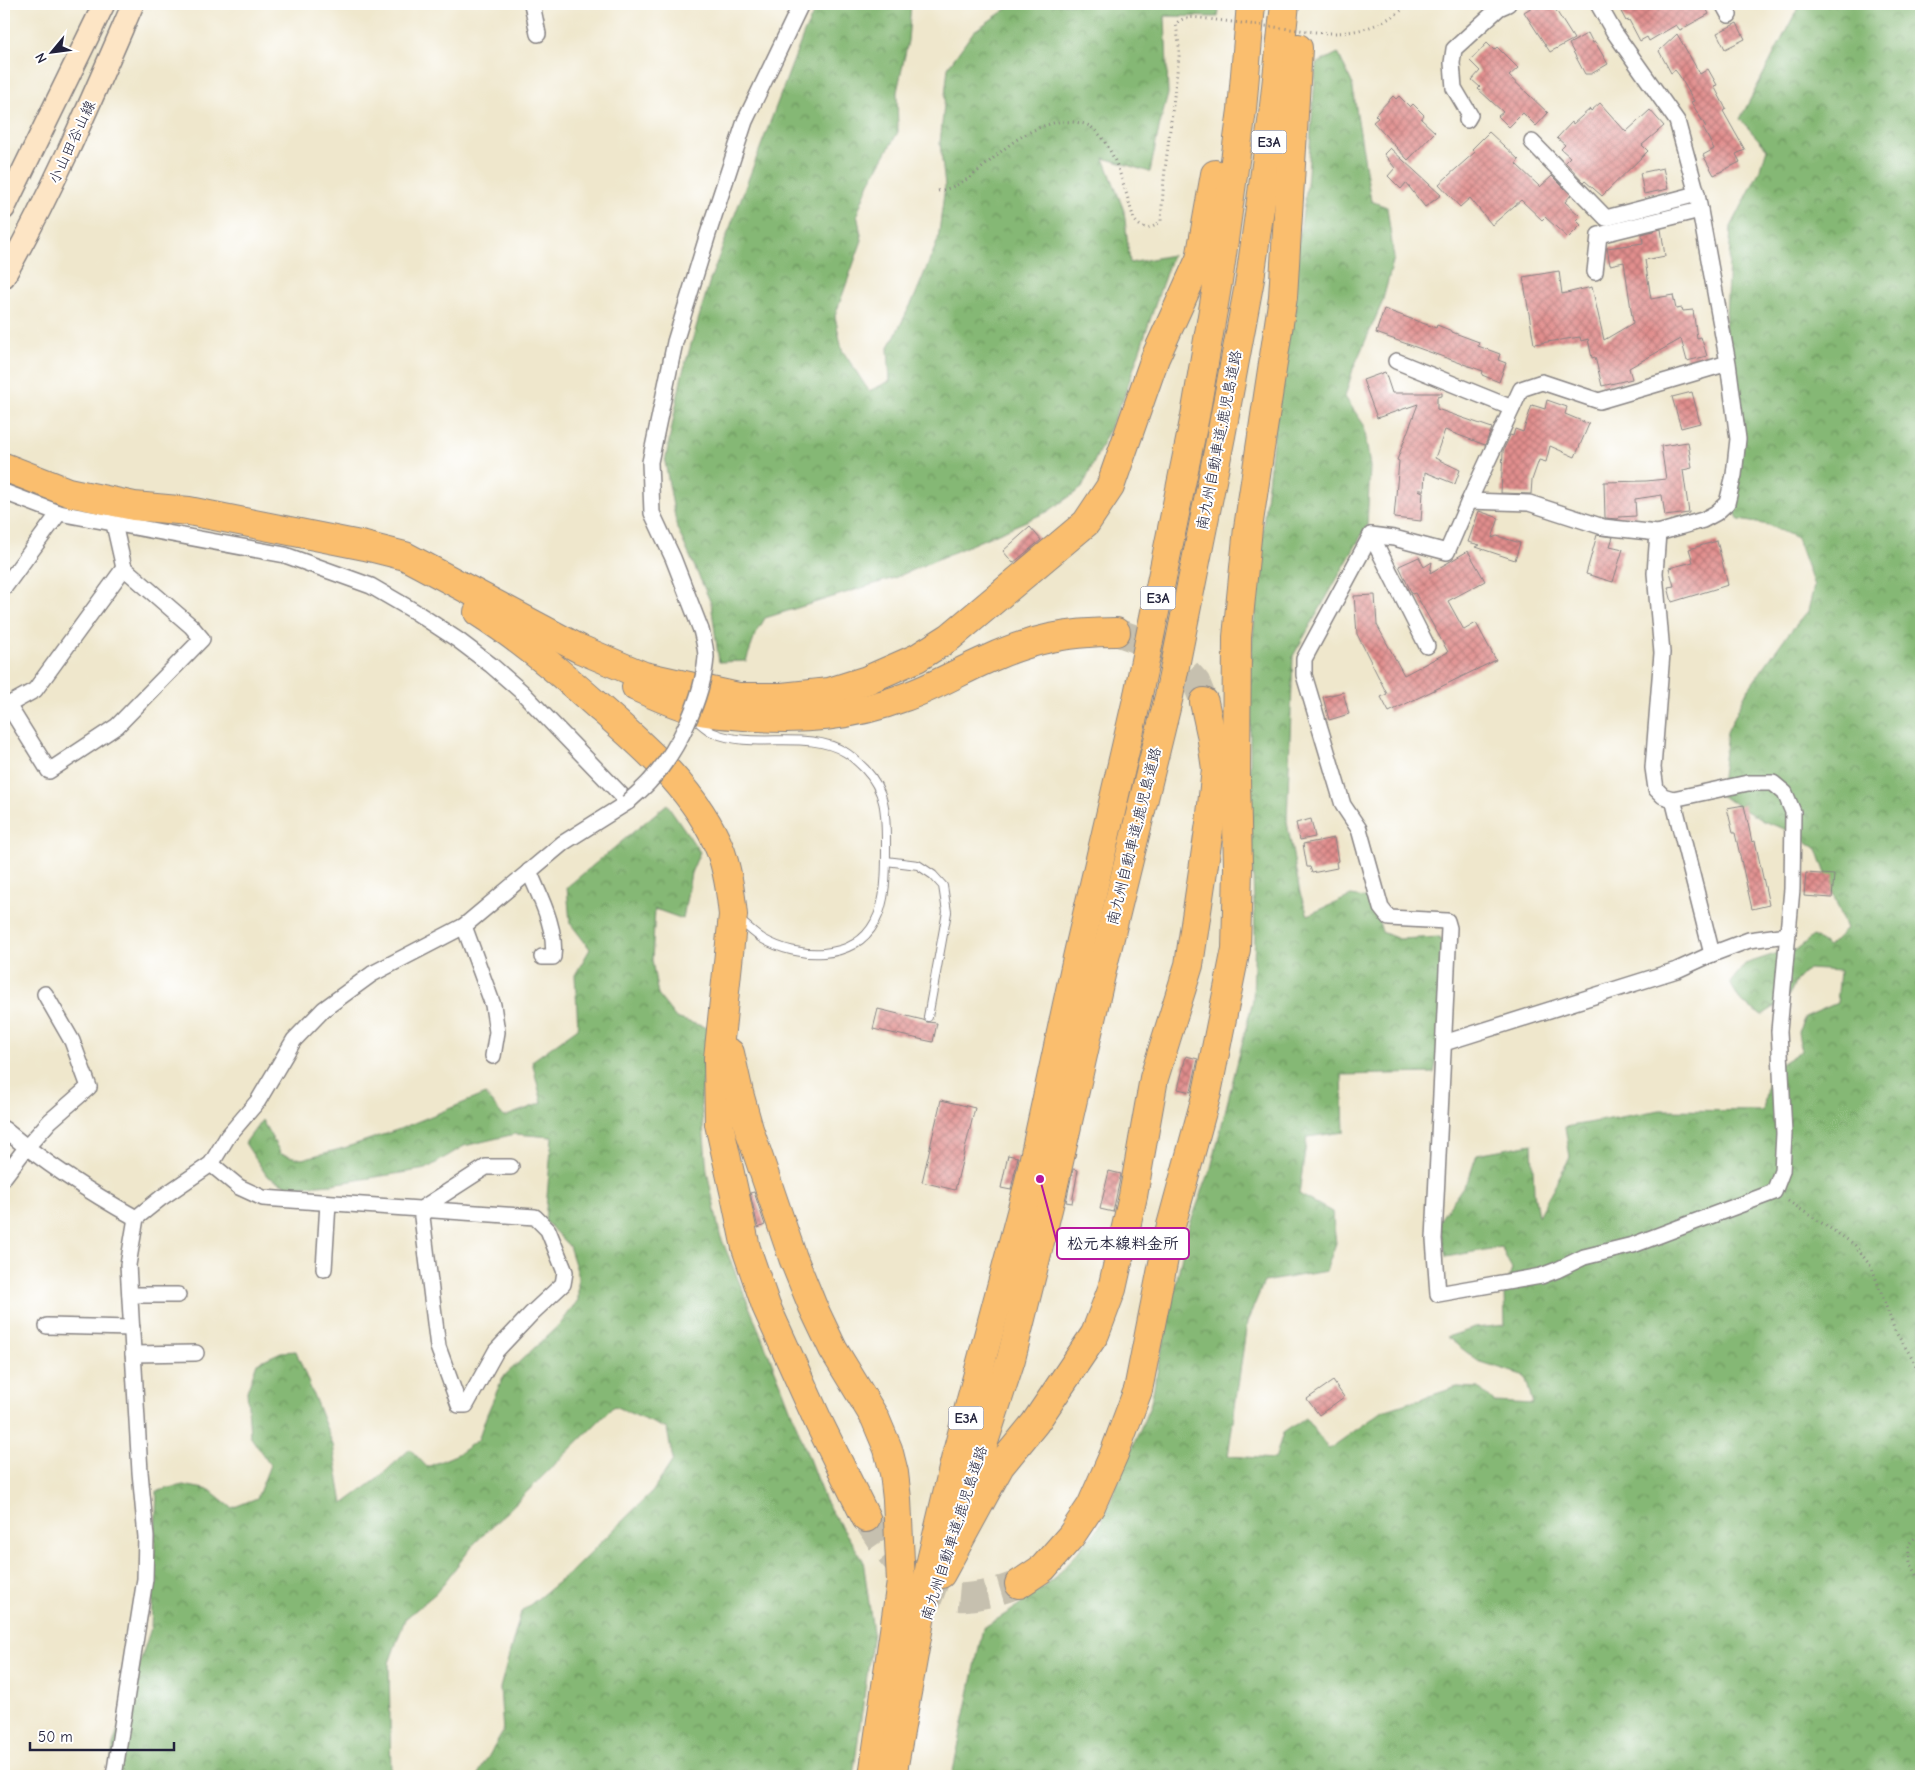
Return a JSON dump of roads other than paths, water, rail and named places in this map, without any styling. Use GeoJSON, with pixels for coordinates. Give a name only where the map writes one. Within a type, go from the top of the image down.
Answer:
{"type":"FeatureCollection","features":[{"type":"Feature","properties":{"kind":"highway"},"geometry":{"type":"LineString","coordinates":[[4,467],[68,492],[134,506],[189,511],[365,546],[404,556],[580,649],[644,676],[738,697],[829,692],[867,680],[917,658],[950,637],[1086,523],[1110,487],[1155,358],[1200,259],[1244,4]]}},
{"type":"Feature","properties":{"kind":"highway","name":"南九州自動車道;鹿児島道路"},"geometry":{"type":"LineString","coordinates":[[892,1776],[930,1565],[956,1456],[1028,1186],[1077,958],[1142,676],[1195,416],[1220,269],[1242,110],[1251,4]]}},
{"type":"Feature","properties":{"kind":"highway","name":"南九州自動車道;鹿児島道路"},"geometry":{"type":"LineString","coordinates":[[913,1653],[941,1574],[1011,1359],[1054,1183],[1103,966],[1169,696],[1250,280],[1273,115],[1284,4]]}},
{"type":"Feature","properties":{"kind":"highway"},"geometry":{"type":"LineString","coordinates":[[1019,1584],[1044,1568],[1071,1536],[1091,1506],[1114,1454],[1138,1390],[1169,1233],[1207,1093],[1236,949],[1238,868],[1236,778],[1237,637],[1248,528],[1283,297],[1301,4]]}},
{"type":"Feature","properties":{"kind":"highway"},"geometry":{"type":"LineString","coordinates":[[365,546],[440,586],[504,629],[553,666],[651,754],[694,802],[710,830],[721,852],[732,899],[733,915],[718,1058],[719,1124],[746,1248],[766,1306],[819,1423],[866,1518]]}},
{"type":"Feature","properties":{"kind":"highway"},"geometry":{"type":"LineString","coordinates":[[505,608],[594,669],[672,702],[696,710],[727,715],[783,719],[860,711],[905,698],[987,659],[1045,638],[1092,632],[1116,632]]}},
{"type":"Feature","properties":{"kind":"highway"},"geometry":{"type":"LineString","coordinates":[[941,1574],[1000,1466],[1035,1423],[1095,1334],[1112,1289],[1133,1196],[1154,1078],[1189,965],[1210,823],[1216,768],[1204,702]]}},
{"type":"Feature","properties":{"kind":"highway"},"geometry":{"type":"LineString","coordinates":[[728,949],[728,1031],[731,1061],[749,1129],[794,1258],[814,1307],[833,1349],[875,1418],[888,1449],[894,1473],[898,1507],[901,1582],[873,1776]]}},
{"type":"Feature","properties":{"kind":"main road","name":"小山田谷山線"},"geometry":{"type":"LineString","coordinates":[[4,208],[104,4]]}},
{"type":"Feature","properties":{"kind":"main road","name":"小山田谷山線"},"geometry":{"type":"LineString","coordinates":[[4,277],[28,234],[75,138],[133,4]]}},
{"type":"Feature","properties":{"kind":"street"},"geometry":{"type":"LineString","coordinates":[[532,4],[538,34]]}},
{"type":"Feature","properties":{"kind":"street"},"geometry":{"type":"LineString","coordinates":[[114,1776],[145,1579],[146,1538],[140,1472],[128,1265],[136,1218],[161,1198],[211,1164],[228,1136],[258,1101],[294,1040],[324,1009],[372,974],[464,926],[563,843],[628,802],[651,780],[679,740],[693,712],[702,682],[706,655],[701,630],[673,558],[652,513],[650,462],[675,342],[711,224],[745,121],[801,4]]}},
{"type":"Feature","properties":{"kind":"street"},"geometry":{"type":"LineString","coordinates":[[1467,120],[1470,115],[1454,88],[1452,62],[1454,49],[1499,8],[1508,4]]}},
{"type":"Feature","properties":{"kind":"street"},"geometry":{"type":"LineString","coordinates":[[1469,501],[1530,503],[1603,527],[1658,533],[1703,520],[1716,513],[1727,503],[1734,475],[1738,439],[1728,363],[1697,194],[1677,121],[1614,32],[1598,4]]}},
{"type":"Feature","properties":{"kind":"street"},"geometry":{"type":"LineString","coordinates":[[1532,142],[1606,218],[1697,194]]}},
{"type":"Feature","properties":{"kind":"street"},"geometry":{"type":"LineString","coordinates":[[1595,272],[1598,235],[1700,210]]}},
{"type":"Feature","properties":{"kind":"street"},"geometry":{"type":"LineString","coordinates":[[1396,361],[1512,408]]}},
{"type":"Feature","properties":{"kind":"street"},"geometry":{"type":"LineString","coordinates":[[1371,535],[1394,538],[1447,552],[1521,388],[1542,382],[1599,401],[1728,363]]}},
{"type":"Feature","properties":{"kind":"street"},"geometry":{"type":"LineString","coordinates":[[4,492],[59,513],[285,555],[371,586],[428,620],[491,665],[522,692],[628,802]]}},
{"type":"Feature","properties":{"kind":"street"},"geometry":{"type":"LineString","coordinates":[[4,588],[59,513]]}},
{"type":"Feature","properties":{"kind":"street"},"geometry":{"type":"LineString","coordinates":[[114,524],[124,568],[191,626],[202,639],[117,726],[49,771],[8,705],[35,690],[124,568]]}},
{"type":"Feature","properties":{"kind":"street"},"geometry":{"type":"LineString","coordinates":[[1371,535],[1304,659],[1304,675],[1343,805],[1359,829],[1381,908],[1390,918],[1447,921],[1449,928],[1434,1239],[1438,1294],[1541,1276],[1584,1256],[1633,1245],[1774,1192],[1782,1171],[1784,1134],[1778,1031],[1792,889],[1793,812],[1785,794],[1773,783],[1748,783],[1673,799],[1662,796],[1656,789],[1653,768],[1662,653],[1655,573],[1658,533]]}},
{"type":"Feature","properties":{"kind":"street"},"geometry":{"type":"LineString","coordinates":[[1371,535],[1427,646]]}},
{"type":"Feature","properties":{"kind":"street"},"geometry":{"type":"LineString","coordinates":[[1673,799],[1712,954]]}},
{"type":"Feature","properties":{"kind":"street"},"geometry":{"type":"LineString","coordinates":[[529,871],[544,905],[555,944],[553,957],[542,957]]}},
{"type":"Feature","properties":{"kind":"street"},"geometry":{"type":"LineString","coordinates":[[464,926],[493,1005],[497,1032],[493,1056]]}},
{"type":"Feature","properties":{"kind":"street"},"geometry":{"type":"LineString","coordinates":[[1444,1043],[1677,970],[1749,940],[1787,935]]}},
{"type":"Feature","properties":{"kind":"street"},"geometry":{"type":"LineString","coordinates":[[4,1175],[50,1121],[89,1087],[72,1041],[45,994]]}},
{"type":"Feature","properties":{"kind":"street"},"geometry":{"type":"LineString","coordinates":[[4,1129],[26,1148],[70,1179],[136,1218]]}},
{"type":"Feature","properties":{"kind":"street"},"geometry":{"type":"LineString","coordinates":[[211,1164],[239,1187],[264,1198],[328,1203],[421,1209],[535,1217],[548,1230],[565,1272],[563,1284],[496,1351],[466,1405],[459,1405],[438,1347],[421,1209]]}},
{"type":"Feature","properties":{"kind":"street"},"geometry":{"type":"LineString","coordinates":[[421,1209],[486,1167],[511,1167]]}},
{"type":"Feature","properties":{"kind":"street"},"geometry":{"type":"LineString","coordinates":[[324,1269],[328,1203]]}},
{"type":"Feature","properties":{"kind":"street"},"geometry":{"type":"LineString","coordinates":[[130,1295],[178,1296]]}},
{"type":"Feature","properties":{"kind":"street"},"geometry":{"type":"LineString","coordinates":[[47,1326],[132,1328]]}},
{"type":"Feature","properties":{"kind":"street"},"geometry":{"type":"LineString","coordinates":[[133,1354],[196,1353]]}},
{"type":"Feature","properties":{"kind":"lane"},"geometry":{"type":"LineString","coordinates":[[672,702],[714,733],[743,740],[824,743],[845,752],[876,782],[883,800],[886,826],[886,861],[882,900],[875,922],[865,936],[840,951],[825,953],[805,952],[782,947],[763,939],[733,915]]}},
{"type":"Feature","properties":{"kind":"lane"},"geometry":{"type":"LineString","coordinates":[[886,861],[918,865],[933,875],[943,886],[947,912],[928,1017]]}},
{"type":"Feature","properties":{"kind":"tunnel"},"geometry":{"type":"LineString","coordinates":[[1116,632],[1165,649],[1196,682],[1204,702]]}},
{"type":"Feature","properties":{"kind":"tunnel"},"geometry":{"type":"LineString","coordinates":[[866,1518],[902,1567],[921,1582],[941,1592],[957,1597],[973,1596],[1019,1584]]}},
{"type":"Feature","properties":{"kind":"place","name":"松元本線料金所"},"geometry":{"type":"Point","coordinates":[1040,1179]}}]}
